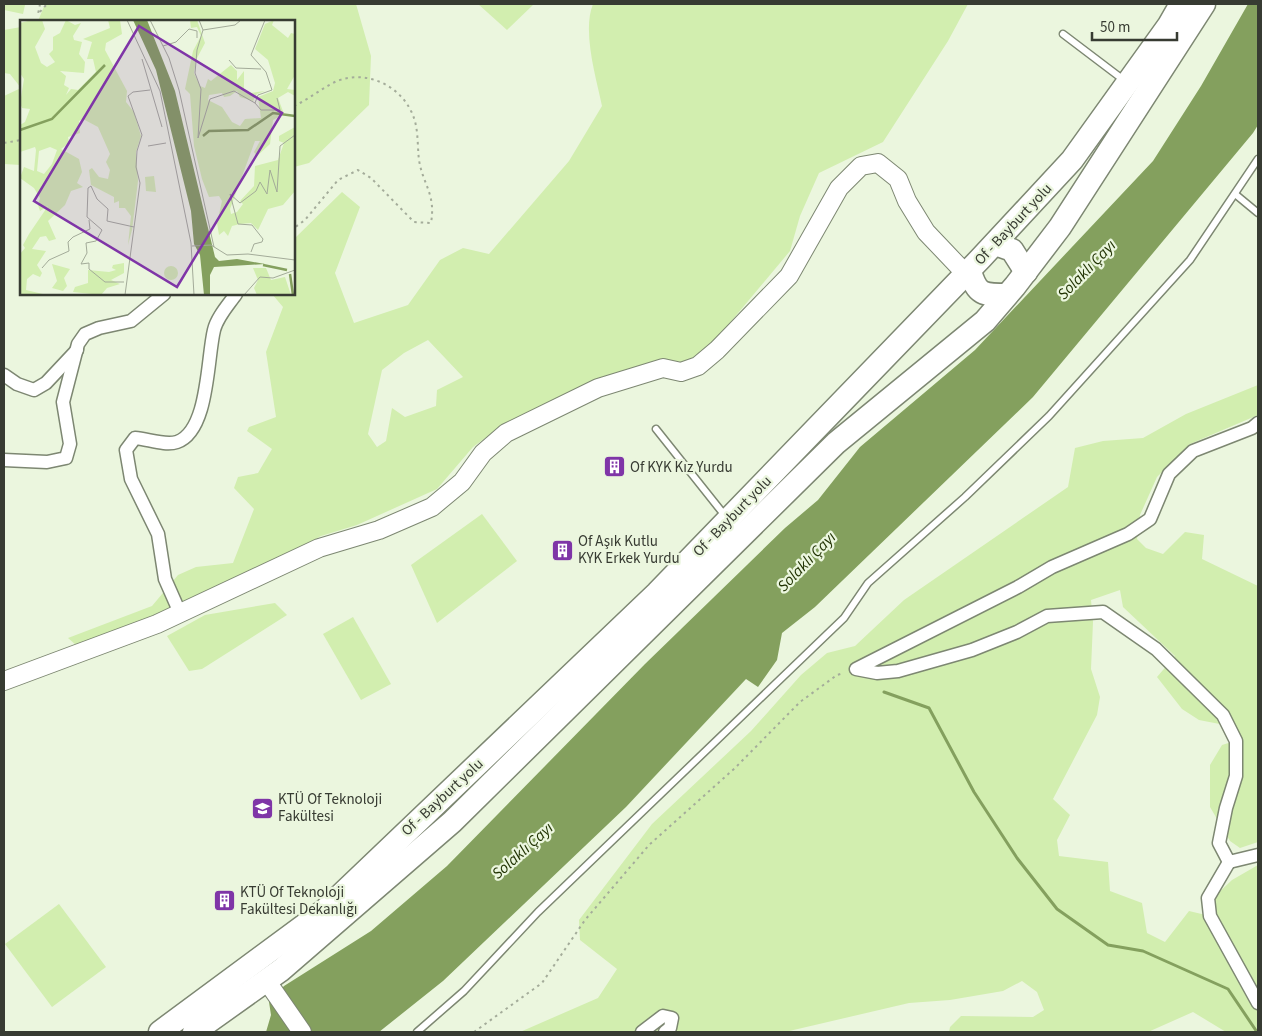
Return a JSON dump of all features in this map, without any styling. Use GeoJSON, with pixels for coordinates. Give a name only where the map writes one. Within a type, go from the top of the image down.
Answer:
{"type":"FeatureCollection","features":[{"type":"Feature","properties":{"kind":"highway","name":"Of - Bayburt yolu"},"geometry":{"type":"LineString","coordinates":[[160,1032],[325,910],[657,593],[995,244],[1072,160],[1128,83],[1181,4]]}},
{"type":"Feature","properties":{"kind":"highway","name":"Of - Bayburt yolu"},"geometry":{"type":"LineString","coordinates":[[194,1032],[269,984],[452,822],[836,444],[985,321],[1007,296],[1060,227],[1204,4]]}},
{"type":"Feature","properties":{"kind":"highway"},"geometry":{"type":"LineString","coordinates":[[995,244],[1012,250],[1026,272]]}},
{"type":"Feature","properties":{"kind":"highway"},"geometry":{"type":"LineString","coordinates":[[968,272],[974,287],[987,295],[1007,296]]}},
{"type":"Feature","properties":{"kind":"street"},"geometry":{"type":"LineString","coordinates":[[4,681],[157,624],[319,548],[380,530],[432,507],[462,482],[483,453],[506,433],[598,388],[663,368],[681,372],[698,366],[718,350],[789,276],[839,188],[861,166],[878,163],[898,179],[907,201],[926,232],[968,272]]}},
{"type":"Feature","properties":{"kind":"street"},"geometry":{"type":"LineString","coordinates":[[4,376],[16,384],[34,390],[46,383],[76,350],[85,334],[98,328],[131,321],[163,295]]}},
{"type":"Feature","properties":{"kind":"street"},"geometry":{"type":"LineString","coordinates":[[180,613],[166,579],[158,534],[132,479],[126,450],[135,438],[164,443],[177,442],[188,434],[198,421],[215,327],[235,295]]}},
{"type":"Feature","properties":{"kind":"street"},"geometry":{"type":"LineString","coordinates":[[4,460],[47,462],[66,458],[70,444],[62,402],[76,350]]}},
{"type":"Feature","properties":{"kind":"street"},"geometry":{"type":"LineString","coordinates":[[856,669],[1018,587],[1052,566],[1128,534],[1150,518],[1169,474],[1193,450],[1252,428],[1258,423]]}},
{"type":"Feature","properties":{"kind":"street"},"geometry":{"type":"LineString","coordinates":[[856,669],[877,673],[898,671],[972,650],[1017,632],[1047,616],[1103,612],[1156,649],[1223,715],[1236,741],[1236,776],[1226,808],[1219,843],[1229,862]]}},
{"type":"Feature","properties":{"kind":"street"},"geometry":{"type":"LineString","coordinates":[[1258,855],[1229,862],[1208,898],[1210,916],[1258,1003]]}},
{"type":"Feature","properties":{"kind":"street"},"geometry":{"type":"LineString","coordinates":[[269,984],[302,1032]]}},
{"type":"Feature","properties":{"kind":"street"},"geometry":{"type":"LineString","coordinates":[[642,1032],[663,1016],[672,1018],[670,1028],[665,1032]]}},
{"type":"Feature","properties":{"kind":"lane"},"geometry":{"type":"LineString","coordinates":[[1063,34],[1128,83]]}},
{"type":"Feature","properties":{"kind":"lane"},"geometry":{"type":"LineString","coordinates":[[417,1032],[464,991],[559,892],[844,618],[868,583],[965,497],[1049,416],[1190,260],[1258,159]]}},
{"type":"Feature","properties":{"kind":"lane"},"geometry":{"type":"LineString","coordinates":[[1235,194],[1258,213]]}},
{"type":"Feature","properties":{"kind":"lane"},"geometry":{"type":"LineString","coordinates":[[656,429],[728,520]]}},
{"type":"Feature","properties":{"kind":"path"},"geometry":{"type":"LineString","coordinates":[[40,4],[38,14],[48,4]]}},
{"type":"Feature","properties":{"kind":"path"},"geometry":{"type":"LineString","coordinates":[[295,105],[336,82],[355,76],[373,78],[399,93],[412,112],[416,128],[420,168],[429,188],[434,208],[431,223],[414,222],[371,178],[358,170],[338,180],[305,220],[295,227]]}},
{"type":"Feature","properties":{"kind":"path"},"geometry":{"type":"LineString","coordinates":[[4,143],[20,140]]}},
{"type":"Feature","properties":{"kind":"path"},"geometry":{"type":"LineString","coordinates":[[474,1032],[542,983],[585,920],[649,845],[736,768],[800,702],[837,675],[856,669]]}},
{"type":"Feature","properties":{"kind":"shaded area"},"geometry":{"type":"Polygon","coordinates":[[[4,4],[25,5],[23,14],[4,10],[4,4]]]}},
{"type":"Feature","properties":{"kind":"shaded area"},"geometry":{"type":"Polygon","coordinates":[[[45,4],[356,4],[371,56],[369,105],[309,163],[295,167],[295,20],[38,20],[45,4]]]}},
{"type":"Feature","properties":{"kind":"shaded area"},"geometry":{"type":"Polygon","coordinates":[[[478,4],[534,4],[507,30],[478,4]]]}},
{"type":"Feature","properties":{"kind":"shaded area"},"geometry":{"type":"Polygon","coordinates":[[[593,4],[968,4],[948,41],[883,142],[819,173],[800,216],[790,251],[708,349],[685,362],[656,361],[504,424],[473,447],[437,489],[357,525],[321,536],[272,563],[159,616],[76,645],[68,638],[152,606],[178,575],[196,567],[233,563],[254,509],[234,488],[238,477],[258,473],[272,449],[247,431],[249,427],[276,417],[266,352],[283,307],[273,295],[295,295],[295,238],[342,192],[360,207],[335,273],[354,323],[408,305],[440,260],[463,248],[489,254],[569,161],[602,106],[591,54],[589,27],[593,4]],[[428,340],[404,353],[382,370],[368,434],[377,447],[386,441],[392,408],[405,417],[436,406],[437,390],[463,377],[428,340]]]}},
{"type":"Feature","properties":{"kind":"shaded area"},"geometry":{"type":"Polygon","coordinates":[[[20,27],[20,87],[10,74],[4,73],[4,30],[20,27]]]}},
{"type":"Feature","properties":{"kind":"shaded area"},"geometry":{"type":"Polygon","coordinates":[[[20,88],[20,165],[4,164],[4,96],[20,88]]]}},
{"type":"Feature","properties":{"kind":"shaded area"},"geometry":{"type":"Polygon","coordinates":[[[1258,385],[1258,415],[1190,444],[1157,477],[1140,515],[1137,539],[1146,548],[1163,554],[1185,532],[1204,535],[1202,559],[1258,586],[1258,842],[1240,848],[1230,841],[1210,807],[1210,765],[1222,745],[1241,739],[1235,727],[1199,720],[1182,709],[1157,677],[1175,656],[1123,607],[1120,590],[1091,600],[1093,622],[1091,669],[1100,697],[1097,715],[1053,799],[1070,815],[1057,840],[1059,856],[1108,862],[1110,891],[1142,903],[1147,933],[1165,942],[1189,911],[1210,916],[1214,897],[1232,880],[1258,865],[1258,1032],[1226,1032],[1193,1012],[1148,1032],[949,1032],[950,1027],[961,1016],[1033,1017],[1044,1010],[1037,992],[1022,981],[1003,991],[950,1000],[909,1003],[785,1032],[520,1032],[598,998],[617,969],[580,940],[579,920],[652,824],[751,731],[801,675],[827,653],[855,646],[904,600],[1068,487],[1075,448],[1103,441],[1143,438],[1186,414],[1258,385]]]}},
{"type":"Feature","properties":{"kind":"shaded area"},"geometry":{"type":"Polygon","coordinates":[[[482,514],[517,561],[437,623],[411,565],[482,514]]]}},
{"type":"Feature","properties":{"kind":"shaded area"},"geometry":{"type":"Polygon","coordinates":[[[275,603],[287,615],[202,669],[189,671],[167,636],[205,615],[275,603]]]}},
{"type":"Feature","properties":{"kind":"shaded area"},"geometry":{"type":"Polygon","coordinates":[[[353,617],[391,684],[361,700],[323,634],[353,617]]]}},
{"type":"Feature","properties":{"kind":"shaded area"},"geometry":{"type":"Polygon","coordinates":[[[59,904],[106,967],[52,1007],[5,944],[59,904]]]}},
{"type":"Feature","properties":{"kind":"water","name":"Solaklı Çayı"},"geometry":{"type":"Polygon","coordinates":[[[1248,4],[1258,4],[1258,125],[1253,133],[1033,397],[815,607],[782,633],[777,660],[758,687],[746,679],[626,807],[443,981],[379,1032],[266,1032],[271,1015],[269,1002],[284,986],[371,931],[447,866],[645,664],[785,528],[818,500],[860,447],[975,350],[1153,161],[1201,86],[1248,4]]]}},
{"type":"Feature","properties":{"kind":"waterway"},"geometry":{"type":"LineString","coordinates":[[884,692],[929,708],[974,792],[1017,858],[1057,909],[1108,945],[1143,951],[1228,989],[1257,1032]]}},
{"type":"Feature","properties":{"kind":"place","name":"Of KYK Kız Yurdu"},"geometry":{"type":"Point","coordinates":[614,467]}},
{"type":"Feature","properties":{"kind":"place","name":"Of Aşık Kutlu KYK Erkek Yurdu"},"geometry":{"type":"Point","coordinates":[562,550]}},
{"type":"Feature","properties":{"kind":"place","name":"KTÜ Of Teknoloji Fakültesi"},"geometry":{"type":"Point","coordinates":[262,808]}},
{"type":"Feature","properties":{"kind":"place","name":"KTÜ Of Teknoloji Fakültesi Dekanlığı"},"geometry":{"type":"Point","coordinates":[224,901]}}]}
